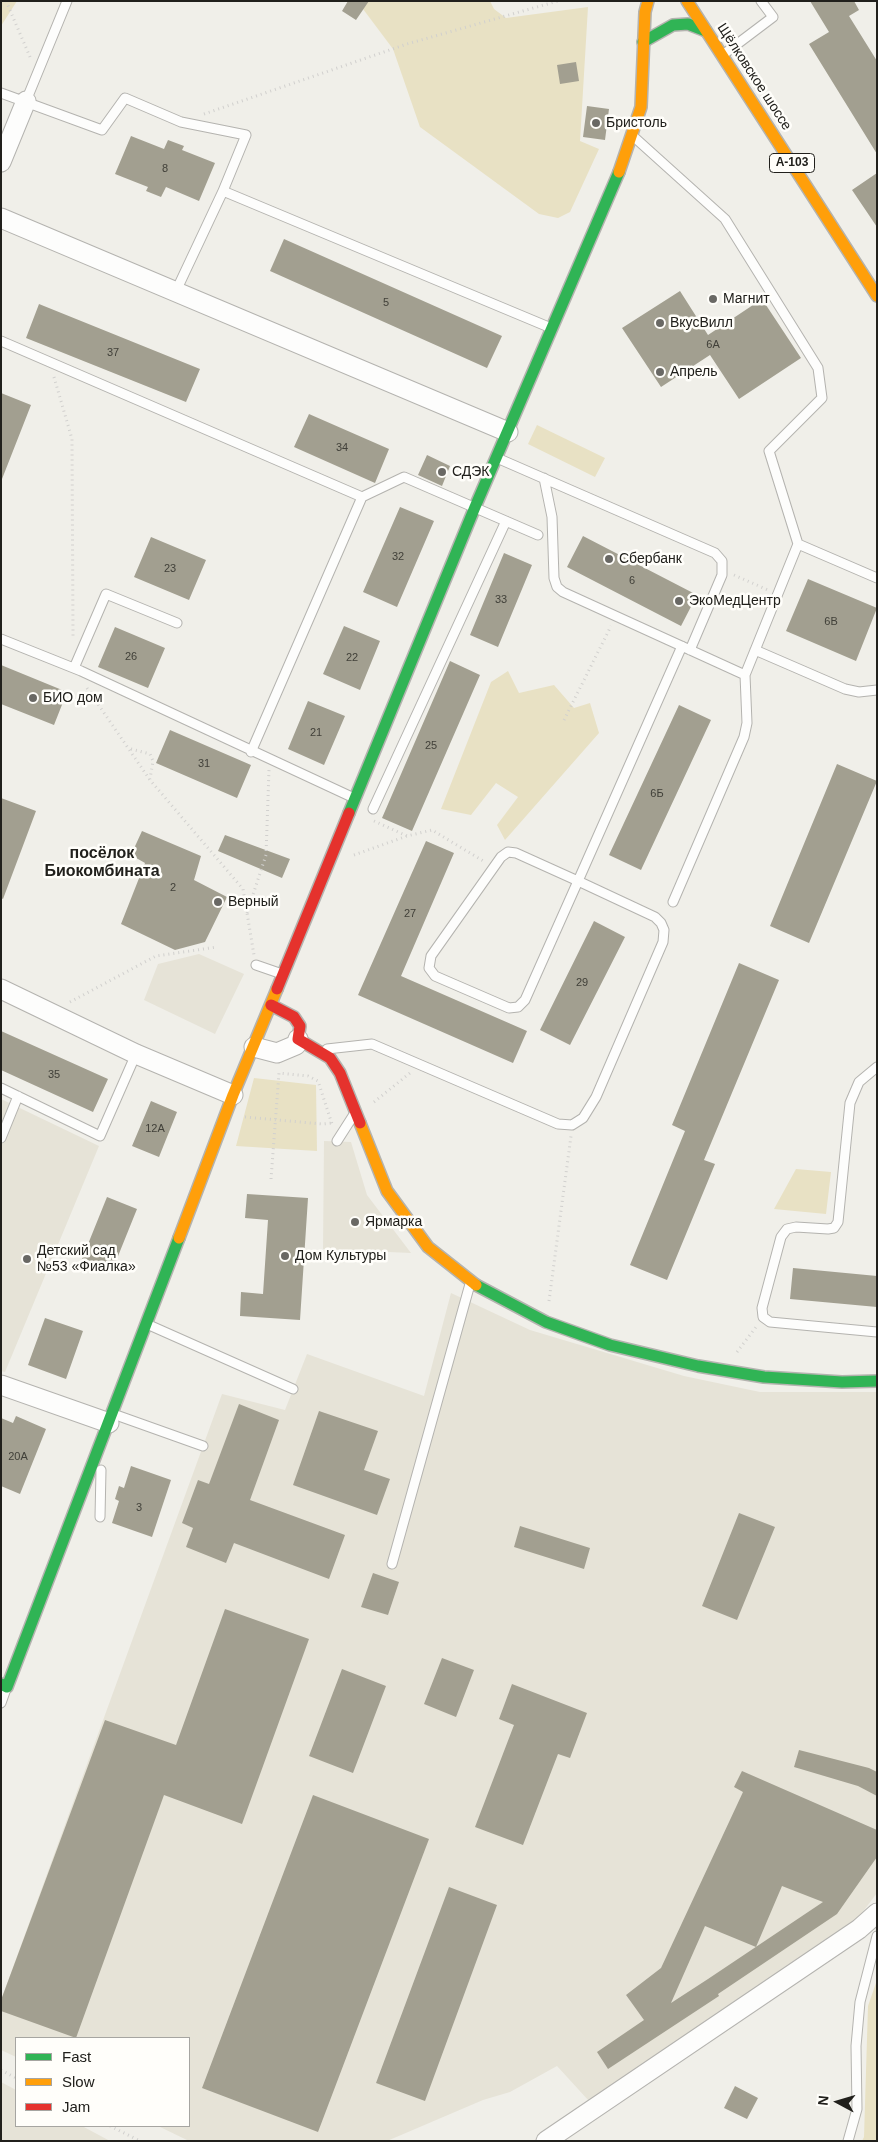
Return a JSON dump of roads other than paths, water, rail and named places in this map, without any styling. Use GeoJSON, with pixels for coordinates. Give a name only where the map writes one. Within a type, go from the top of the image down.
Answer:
{"type":"FeatureCollection","features":[{"type":"Feature","properties":{"kind":"street"},"geometry":{"type":"LineString","coordinates":[[636,1],[643,42]]}},
{"type":"Feature","properties":{"kind":"street"},"geometry":{"type":"LineString","coordinates":[[4,1685],[102,1443],[230,1103],[272,1005],[354,798],[633,136],[641,107],[643,42],[645,12],[648,1]]}},
{"type":"Feature","properties":{"kind":"street","name":"Щёлковское шоссе"},"geometry":{"type":"LineString","coordinates":[[687,1],[877,296]]}},
{"type":"Feature","properties":{"kind":"street"},"geometry":{"type":"LineString","coordinates":[[643,42],[673,25],[688,24],[706,31]]}},
{"type":"Feature","properties":{"kind":"street"},"geometry":{"type":"LineString","coordinates":[[1,162],[26,102]]}},
{"type":"Feature","properties":{"kind":"street"},"geometry":{"type":"LineString","coordinates":[[1,218],[508,432]]}},
{"type":"Feature","properties":{"kind":"street"},"geometry":{"type":"LineString","coordinates":[[1,989],[52,1012],[230,1103]]}},
{"type":"Feature","properties":{"kind":"street"},"geometry":{"type":"LineString","coordinates":[[254,1047],[277,1053],[296,1045],[300,1026],[294,1016],[272,1005]]}},
{"type":"Feature","properties":{"kind":"street"},"geometry":{"type":"LineString","coordinates":[[298,1040],[319,1050],[330,1058],[340,1073],[387,1191],[428,1246],[471,1282],[546,1322],[610,1345],[723,1374],[842,1382],[877,1381]]}},
{"type":"Feature","properties":{"kind":"street"},"geometry":{"type":"LineString","coordinates":[[1,1385],[111,1419]]}},
{"type":"Feature","properties":{"kind":"street"},"geometry":{"type":"LineString","coordinates":[[546,2141],[859,1929],[877,1913]]}},
{"type":"Feature","properties":{"kind":"lane"},"geometry":{"type":"LineString","coordinates":[[26,102],[67,1]]}},
{"type":"Feature","properties":{"kind":"lane"},"geometry":{"type":"LineString","coordinates":[[722,55],[772,17],[761,1]]}},
{"type":"Feature","properties":{"kind":"lane"},"geometry":{"type":"LineString","coordinates":[[1,93],[102,130],[125,98],[181,122],[246,135],[223,191],[176,291]]}},
{"type":"Feature","properties":{"kind":"lane"},"geometry":{"type":"LineString","coordinates":[[633,136],[726,219],[818,368],[822,398],[769,451],[798,544],[745,675],[747,723],[744,737],[673,902]]}},
{"type":"Feature","properties":{"kind":"lane"},"geometry":{"type":"LineString","coordinates":[[223,191],[553,329]]}},
{"type":"Feature","properties":{"kind":"lane"},"geometry":{"type":"LineString","coordinates":[[1,341],[362,498]]}},
{"type":"Feature","properties":{"kind":"lane"},"geometry":{"type":"LineString","coordinates":[[319,1050],[372,1044],[558,1124],[572,1126],[583,1118],[596,1097],[663,942],[664,930],[655,918],[578,881],[516,853],[508,852],[494,868],[431,956],[429,968],[435,976],[508,1008],[518,1007],[525,1000],[578,881],[686,648],[722,575],[722,561],[715,553],[497,457]]}},
{"type":"Feature","properties":{"kind":"lane"},"geometry":{"type":"LineString","coordinates":[[252,752],[362,498],[404,477],[538,535]]}},
{"type":"Feature","properties":{"kind":"lane"},"geometry":{"type":"LineString","coordinates":[[544,478],[552,517],[554,578],[557,587],[745,675]]}},
{"type":"Feature","properties":{"kind":"lane"},"geometry":{"type":"LineString","coordinates":[[373,809],[506,521]]}},
{"type":"Feature","properties":{"kind":"lane"},"geometry":{"type":"LineString","coordinates":[[798,544],[877,578]]}},
{"type":"Feature","properties":{"kind":"lane"},"geometry":{"type":"LineString","coordinates":[[77,670],[106,594],[177,623]]}},
{"type":"Feature","properties":{"kind":"lane"},"geometry":{"type":"LineString","coordinates":[[1,640],[77,670],[354,798]]}},
{"type":"Feature","properties":{"kind":"lane"},"geometry":{"type":"LineString","coordinates":[[755,650],[845,689],[859,692],[877,690]]}},
{"type":"Feature","properties":{"kind":"lane"},"geometry":{"type":"LineString","coordinates":[[256,965],[284,975]]}},
{"type":"Feature","properties":{"kind":"lane"},"geometry":{"type":"LineString","coordinates":[[1,1088],[100,1136],[136,1054]]}},
{"type":"Feature","properties":{"kind":"lane"},"geometry":{"type":"LineString","coordinates":[[877,1067],[859,1082],[850,1103],[838,1222],[834,1228],[828,1229],[796,1227],[787,1229],[781,1237],[764,1299],[763,1318],[770,1322],[877,1332]]}},
{"type":"Feature","properties":{"kind":"lane"},"geometry":{"type":"LineString","coordinates":[[1,1138],[18,1096]]}},
{"type":"Feature","properties":{"kind":"lane"},"geometry":{"type":"LineString","coordinates":[[337,1141],[355,1114]]}},
{"type":"Feature","properties":{"kind":"lane"},"geometry":{"type":"LineString","coordinates":[[392,1564],[471,1282]]}},
{"type":"Feature","properties":{"kind":"lane"},"geometry":{"type":"LineString","coordinates":[[147,1324],[293,1389]]}},
{"type":"Feature","properties":{"kind":"lane"},"geometry":{"type":"LineString","coordinates":[[111,1419],[203,1446]]}},
{"type":"Feature","properties":{"kind":"lane"},"geometry":{"type":"LineString","coordinates":[[100,1517],[102,1443]]}},
{"type":"Feature","properties":{"kind":"lane"},"geometry":{"type":"LineString","coordinates":[[1,1703],[4,1685]]}},
{"type":"Feature","properties":{"kind":"lane"},"geometry":{"type":"LineString","coordinates":[[848,2141],[857,2109],[856,2046],[860,2002],[877,1936]]}},
{"type":"Feature","properties":{"kind":"place","name":"Бристоль"},"geometry":{"type":"Point","coordinates":[596,123]}},
{"type":"Feature","properties":{"kind":"place","name":"Магнит"},"geometry":{"type":"Point","coordinates":[713,299]}},
{"type":"Feature","properties":{"kind":"place","name":"ВкусВилл"},"geometry":{"type":"Point","coordinates":[660,323]}},
{"type":"Feature","properties":{"kind":"place","name":"Апрель"},"geometry":{"type":"Point","coordinates":[660,372]}},
{"type":"Feature","properties":{"kind":"place","name":"СДЭК"},"geometry":{"type":"Point","coordinates":[442,472]}},
{"type":"Feature","properties":{"kind":"place","name":"Сбербанк"},"geometry":{"type":"Point","coordinates":[609,559]}},
{"type":"Feature","properties":{"kind":"place","name":"ЭкоМедЦентр"},"geometry":{"type":"Point","coordinates":[679,601]}},
{"type":"Feature","properties":{"kind":"place","name":"БИО дом"},"geometry":{"type":"Point","coordinates":[33,698]}},
{"type":"Feature","properties":{"kind":"place","name":"Верный"},"geometry":{"type":"Point","coordinates":[218,902]}},
{"type":"Feature","properties":{"kind":"place","name":"Ярмарка"},"geometry":{"type":"Point","coordinates":[355,1222]}},
{"type":"Feature","properties":{"kind":"place","name":"Дом Культуры"},"geometry":{"type":"Point","coordinates":[285,1256]}},
{"type":"Feature","properties":{"kind":"place","name":"Детский сад №53 «Фиалка»"},"geometry":{"type":"Point","coordinates":[27,1259]}},
{"type":"Feature","properties":{"kind":"district","name":"посёлок Биокомбината"},"geometry":{"type":"Point","coordinates":[102,863]}}]}
